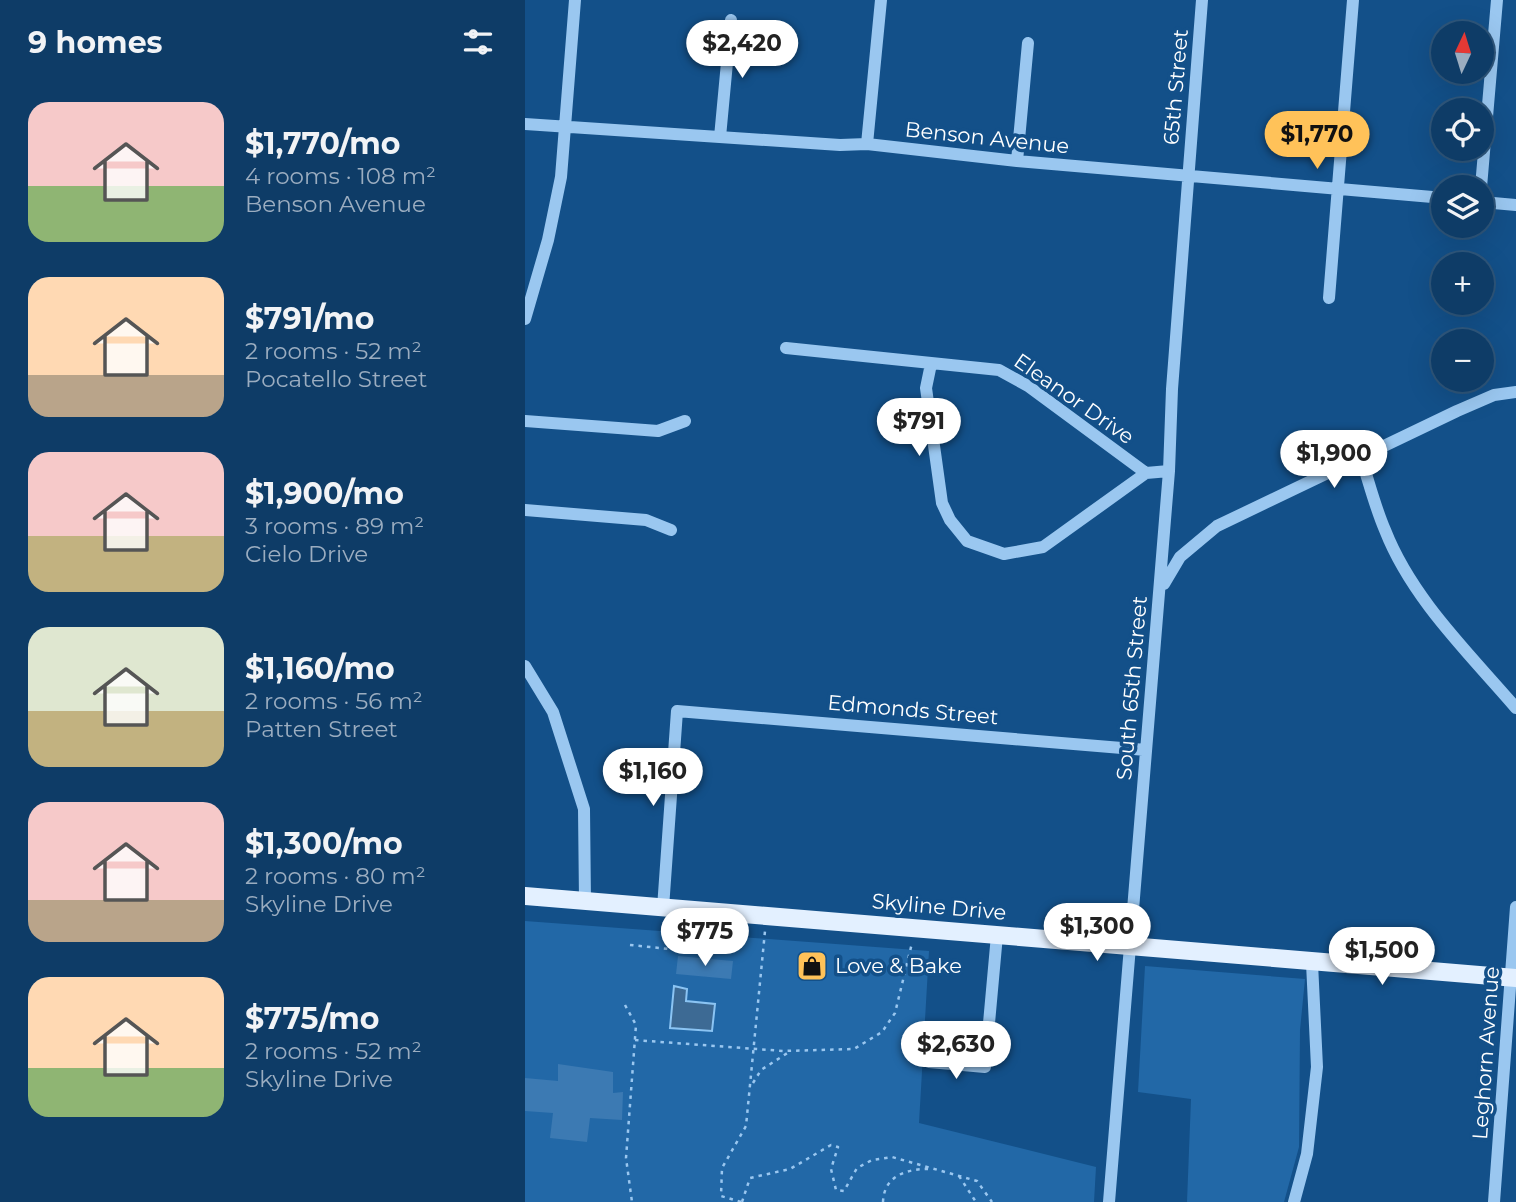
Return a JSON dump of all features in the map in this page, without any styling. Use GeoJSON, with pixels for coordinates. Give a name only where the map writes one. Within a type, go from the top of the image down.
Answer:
{"type":"FeatureCollection","features":[{"type":"Feature","properties":{"kind":"main road","name":"Skyline Drive"},"geometry":{"type":"LineString","coordinates":[[525,896],[1513,977]]}},
{"type":"Feature","properties":{"kind":"street"},"geometry":{"type":"LineString","coordinates":[[525,318],[557,199],[575,0]]}},
{"type":"Feature","properties":{"kind":"street"},"geometry":{"type":"LineString","coordinates":[[867,144],[881,0]]}},
{"type":"Feature","properties":{"kind":"street","name":"65th Street"},"geometry":{"type":"LineString","coordinates":[[1188,177],[1202,0]]}},
{"type":"Feature","properties":{"kind":"street"},"geometry":{"type":"LineString","coordinates":[[1329,298],[1353,0]]}},
{"type":"Feature","properties":{"kind":"street"},"geometry":{"type":"LineString","coordinates":[[1482,175],[1497,0]]}},
{"type":"Feature","properties":{"kind":"street"},"geometry":{"type":"LineString","coordinates":[[720,137],[731,20]]}},
{"type":"Feature","properties":{"kind":"street"},"geometry":{"type":"LineString","coordinates":[[1017,161],[1028,43]]}},
{"type":"Feature","properties":{"kind":"street","name":"Benson Avenue"},"geometry":{"type":"LineString","coordinates":[[525,124],[840,145],[867,144],[1017,161],[1431,197]]}},
{"type":"Feature","properties":{"kind":"street","name":"South 65th Street"},"geometry":{"type":"LineString","coordinates":[[1108,1202],[1170,471],[1172,389],[1188,177]]}},
{"type":"Feature","properties":{"kind":"street"},"geometry":{"type":"LineString","coordinates":[[1494,203],[1516,205]]}},
{"type":"Feature","properties":{"kind":"street"},"geometry":{"type":"LineString","coordinates":[[525,273],[539,274]]}},
{"type":"Feature","properties":{"kind":"street","name":"Eleanor Drive"},"geometry":{"type":"LineString","coordinates":[[786,348],[999,370],[1028,386],[1146,473]]}},
{"type":"Feature","properties":{"kind":"street"},"geometry":{"type":"LineString","coordinates":[[931,364],[926,388],[942,503],[950,520],[967,541],[1004,554],[1043,547],[1146,473],[1170,471]]}},
{"type":"Feature","properties":{"kind":"street"},"geometry":{"type":"LineString","coordinates":[[1159,597],[1168,573],[1205,534],[1457,411],[1495,395],[1516,392]]}},
{"type":"Feature","properties":{"kind":"street"},"geometry":{"type":"LineString","coordinates":[[525,421],[658,431],[685,421]]}},
{"type":"Feature","properties":{"kind":"street"},"geometry":{"type":"LineString","coordinates":[[1361,458],[1385,532],[1408,576],[1427,604],[1516,708]]}},
{"type":"Feature","properties":{"kind":"street"},"geometry":{"type":"LineString","coordinates":[[525,510],[646,520],[671,530]]}},
{"type":"Feature","properties":{"kind":"street"},"geometry":{"type":"LineString","coordinates":[[525,666],[553,712],[584,809],[585,901]]}},
{"type":"Feature","properties":{"kind":"street","name":"Edmonds Street"},"geometry":{"type":"LineString","coordinates":[[663,908],[677,711],[1146,750]]}},
{"type":"Feature","properties":{"kind":"street","name":"Leghorn Avenue"},"geometry":{"type":"LineString","coordinates":[[1494,1202],[1513,977],[1516,907]]}},
{"type":"Feature","properties":{"kind":"street"},"geometry":{"type":"LineString","coordinates":[[929,1062],[985,1067],[997,934]]}},
{"type":"Feature","properties":{"kind":"street"},"geometry":{"type":"LineString","coordinates":[[1294,1202],[1307,1154],[1317,1068],[1312,962]]}},
{"type":"Feature","properties":{"kind":"path"},"geometry":{"type":"LineString","coordinates":[[708,959],[712,912]]}},
{"type":"Feature","properties":{"kind":"path"},"geometry":{"type":"LineString","coordinates":[[720,1202],[722,1168],[746,1126],[766,916]]}},
{"type":"Feature","properties":{"kind":"path"},"geometry":{"type":"LineString","coordinates":[[635,1040],[790,1051],[854,1049],[882,1032],[895,1013],[911,957],[913,928]]}},
{"type":"Feature","properties":{"kind":"path"},"geometry":{"type":"LineString","coordinates":[[630,945],[709,953]]}},
{"type":"Feature","properties":{"kind":"path"},"geometry":{"type":"LineString","coordinates":[[625,1005],[636,1025],[626,1158],[632,1202]]}},
{"type":"Feature","properties":{"kind":"path"},"geometry":{"type":"LineString","coordinates":[[751,1086],[761,1070],[790,1051]]}},
{"type":"Feature","properties":{"kind":"path"},"geometry":{"type":"LineString","coordinates":[[721,1196],[741,1202],[750,1178],[757,1174],[790,1169],[831,1145],[838,1147],[831,1169],[836,1189],[843,1191],[857,1168],[872,1160],[892,1157],[977,1181],[990,1195],[992,1202]]}},
{"type":"Feature","properties":{"kind":"path"},"geometry":{"type":"LineString","coordinates":[[883,1202],[889,1182],[899,1174],[910,1169],[932,1169]]}},
{"type":"Feature","properties":{"kind":"path"},"geometry":{"type":"LineString","coordinates":[[959,1176],[976,1202]]}},
{"type":"Feature","properties":{"kind":"shaded area"},"geometry":{"type":"Polygon","coordinates":[[[525,921],[929,951],[919,1123],[1096,1167],[1094,1202],[525,1202],[525,921]]]}},
{"type":"Feature","properties":{"kind":"shaded area"},"geometry":{"type":"Polygon","coordinates":[[[1145,966],[1305,979],[1300,1030],[1299,1147],[1284,1202],[1187,1202],[1191,1099],[1138,1092],[1145,966]]]}},
{"type":"Feature","properties":{"kind":"shaded area"},"geometry":{"type":"Polygon","coordinates":[[[674,986],[687,989],[686,1001],[715,1004],[712,1031],[670,1028],[674,986]]]}},
{"type":"Feature","properties":{"kind":"building"},"geometry":{"type":"Polygon","coordinates":[[[678,956],[733,961],[731,979],[676,974],[678,956]]]}},
{"type":"Feature","properties":{"kind":"building"},"geometry":{"type":"Polygon","coordinates":[[[558,1064],[613,1072],[613,1093],[623,1092],[622,1120],[590,1118],[587,1142],[550,1138],[553,1113],[525,1111],[525,1078],[558,1081],[558,1064]]]}},
{"type":"Feature","properties":{"kind":"place","name":"Love & Bake"},"geometry":{"type":"Point","coordinates":[812,966]}}]}
